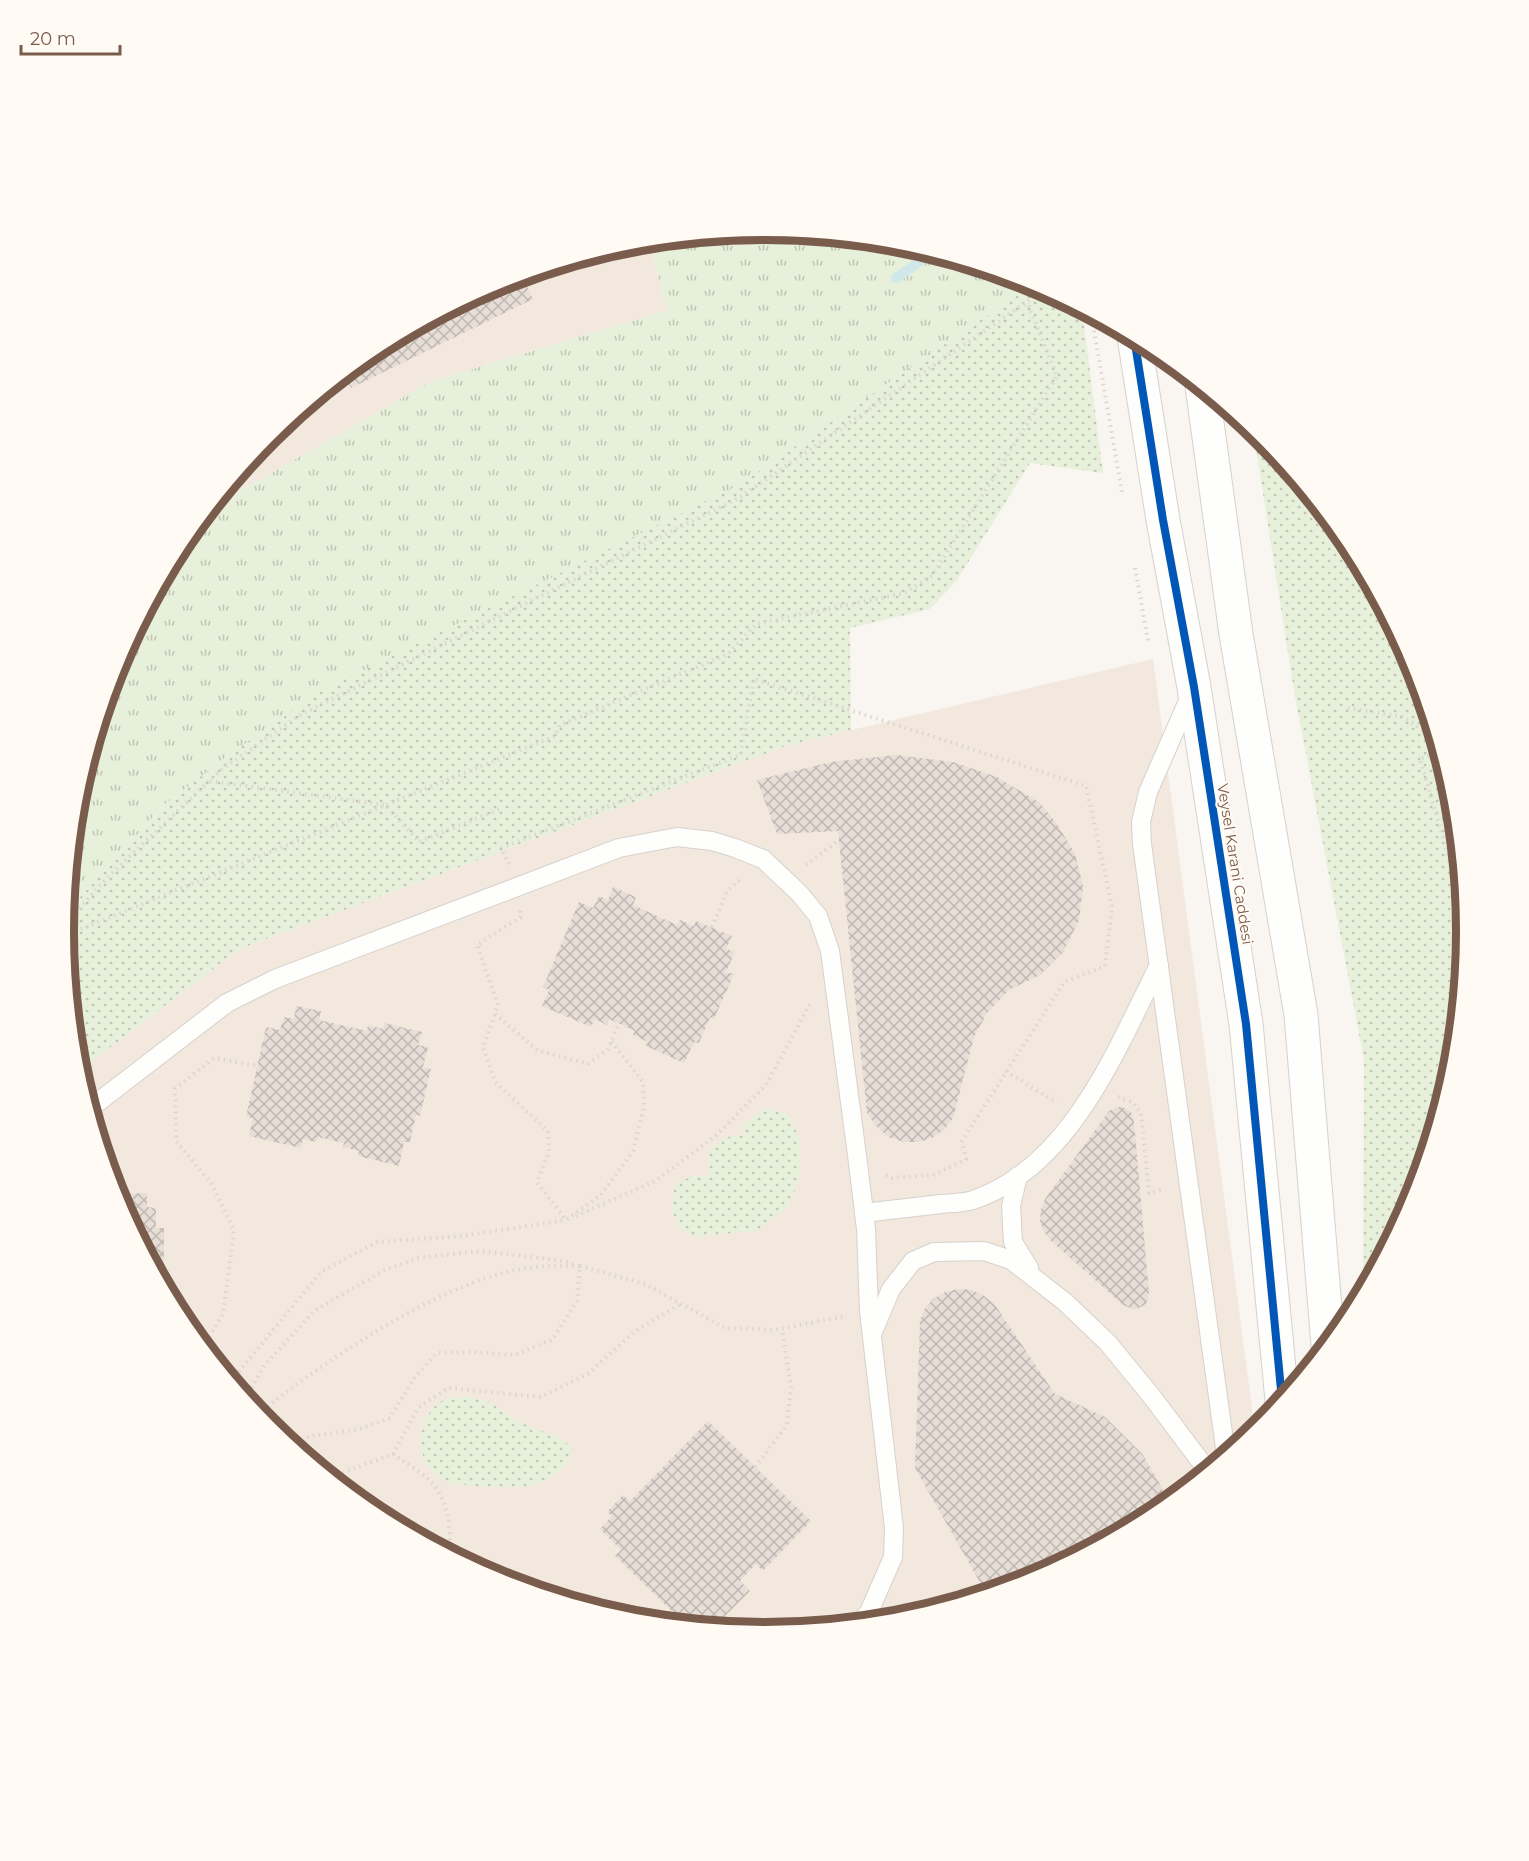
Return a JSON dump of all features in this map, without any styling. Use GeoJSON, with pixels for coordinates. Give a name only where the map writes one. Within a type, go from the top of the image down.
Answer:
{"type":"FeatureCollection","features":[{"type":"Feature","properties":{"kind":"street","name":"Veysel Karani Caddesi"},"geometry":{"type":"LineString","coordinates":[[1136,348],[1163,520],[1194,687],[1246,1024],[1281,1389]]}},
{"type":"Feature","properties":{"kind":"street"},"geometry":{"type":"LineString","coordinates":[[1204,397],[1236,634],[1301,1015],[1327,1331]]}},
{"type":"Feature","properties":{"kind":"lane"},"geometry":{"type":"LineString","coordinates":[[1194,687],[1148,792],[1141,822],[1225,1446]]}},
{"type":"Feature","properties":{"kind":"lane"},"geometry":{"type":"LineString","coordinates":[[96,1104],[227,1003],[256,988],[620,848],[677,837],[712,841],[763,859],[786,880],[818,916],[830,951],[864,1213],[869,1311],[894,1528],[893,1557],[866,1614]]}},
{"type":"Feature","properties":{"kind":"lane"},"geometry":{"type":"LineString","coordinates":[[864,1213],[972,1201],[1000,1188],[1034,1165],[1057,1142],[1077,1116],[1107,1068],[1159,965]]}},
{"type":"Feature","properties":{"kind":"lane"},"geometry":{"type":"LineString","coordinates":[[1018,1176],[1011,1206],[1013,1242],[1035,1279]]}},
{"type":"Feature","properties":{"kind":"lane"},"geometry":{"type":"LineString","coordinates":[[872,1334],[891,1289],[913,1261],[934,1252],[984,1251],[1011,1260],[1065,1302],[1108,1343],[1154,1398],[1203,1464]]}},
{"type":"Feature","properties":{"kind":"path"},"geometry":{"type":"LineString","coordinates":[[74,914],[110,875],[220,770],[300,715],[739,498],[1037,295]]}},
{"type":"Feature","properties":{"kind":"path"},"geometry":{"type":"LineString","coordinates":[[74,932],[555,736],[560,725],[728,654],[756,624],[904,592],[932,576],[1057,376],[1027,302]]}},
{"type":"Feature","properties":{"kind":"path"},"geometry":{"type":"LineString","coordinates":[[1093,323],[1124,501]]}},
{"type":"Feature","properties":{"kind":"path"},"geometry":{"type":"LineString","coordinates":[[1134,559],[1148,641]]}},
{"type":"Feature","properties":{"kind":"path"},"geometry":{"type":"LineString","coordinates":[[1348,708],[1403,717],[1426,732]]}},
{"type":"Feature","properties":{"kind":"path"},"geometry":{"type":"LineString","coordinates":[[1432,754],[1420,759],[1453,871]]}},
{"type":"Feature","properties":{"kind":"path"},"geometry":{"type":"LineString","coordinates":[[209,781],[386,805],[419,842],[502,808]]}},
{"type":"Feature","properties":{"kind":"path"},"geometry":{"type":"LineString","coordinates":[[712,927],[727,891],[745,875],[775,889],[839,840]]}},
{"type":"Feature","properties":{"kind":"path"},"geometry":{"type":"LineString","coordinates":[[236,1375],[321,1272],[377,1242],[462,1236],[566,1220],[655,1181],[718,1134],[766,1085],[810,1005],[809,994]]}},
{"type":"Feature","properties":{"kind":"path"},"geometry":{"type":"LineString","coordinates":[[495,1014],[537,1050],[588,1064],[608,1049],[619,1023]]}},
{"type":"Feature","properties":{"kind":"path"},"geometry":{"type":"LineString","coordinates":[[566,1220],[602,1195],[633,1150],[644,1107],[643,1082],[611,1041]]}},
{"type":"Feature","properties":{"kind":"path"},"geometry":{"type":"LineString","coordinates":[[208,1340],[223,1314],[234,1230],[211,1183],[176,1141],[175,1089],[214,1058],[257,1066]]}},
{"type":"Feature","properties":{"kind":"path"},"geometry":{"type":"LineString","coordinates":[[1006,1071],[1091,1125],[1109,1099],[1116,1096],[1132,1102],[1141,1113],[1149,1193],[1188,1183]]}},
{"type":"Feature","properties":{"kind":"path"},"geometry":{"type":"LineString","coordinates":[[249,1391],[264,1366],[314,1311],[383,1271],[417,1258],[481,1251],[558,1260],[645,1284],[725,1328],[782,1329],[869,1311]]}},
{"type":"Feature","properties":{"kind":"path"},"geometry":{"type":"LineString","coordinates":[[267,1409],[364,1337],[449,1293],[507,1272],[549,1265],[580,1266]]}},
{"type":"Feature","properties":{"kind":"path"},"geometry":{"type":"LineString","coordinates":[[300,1441],[312,1436],[356,1430],[390,1418],[414,1377],[437,1353],[472,1352],[514,1355],[552,1340],[577,1301],[580,1266]]}},
{"type":"Feature","properties":{"kind":"path"},"geometry":{"type":"LineString","coordinates":[[339,1475],[393,1454],[418,1408],[448,1389],[541,1397],[588,1374],[634,1332],[680,1304]]}},
{"type":"Feature","properties":{"kind":"path"},"geometry":{"type":"LineString","coordinates":[[755,1467],[787,1425],[791,1387],[782,1329]]}},
{"type":"Feature","properties":{"kind":"path"},"geometry":{"type":"LineString","coordinates":[[393,1454],[432,1482],[446,1507],[449,1545]]}},
{"type":"Feature","properties":{"kind":"shaded area"},"geometry":{"type":"Polygon","coordinates":[[[650,249],[668,310],[430,382],[224,500],[276,442],[309,411],[344,382],[419,332],[500,292],[542,276],[586,263],[650,249]]]}},
{"type":"Feature","properties":{"kind":"shaded area"},"geometry":{"type":"Polygon","coordinates":[[[1153,659],[1253,1419],[1185,1479],[1110,1529],[1029,1569],[987,1585],[943,1598],[855,1616],[764,1622],[674,1616],[586,1598],[500,1569],[419,1529],[344,1479],[309,1450],[245,1386],[216,1351],[166,1276],[126,1195],[110,1153],[87,1065],[239,949],[788,745],[1153,659]]]}},
{"type":"Feature","properties":{"kind":"green space"},"geometry":{"type":"Polygon","coordinates":[[[764,239],[855,245],[943,263],[1024,290],[739,485],[323,691],[230,754],[164,805],[75,903],[79,840],[97,752],[110,708],[126,666],[166,585],[224,500],[430,382],[668,310],[650,249],[719,241],[764,239]]]}},
{"type":"Feature","properties":{"kind":"green space"},"geometry":{"type":"Polygon","coordinates":[[[1024,290],[1083,318],[1103,473],[1030,463],[957,580],[930,609],[850,628],[851,730],[788,745],[239,949],[87,1065],[79,1021],[75,976],[75,903],[164,805],[230,754],[323,690],[739,485],[1024,290]]]}},
{"type":"Feature","properties":{"kind":"green space"},"geometry":{"type":"Polygon","coordinates":[[[1255,445],[1313,510],[1363,585],[1384,625],[1419,708],[1432,752],[1450,840],[1456,930],[1450,1021],[1442,1065],[1419,1153],[1403,1195],[1363,1276],[1364,1060],[1294,691],[1255,445]]]}},
{"type":"Feature","properties":{"kind":"green space"},"geometry":{"type":"Polygon","coordinates":[[[1439,783],[1444,809],[1436,784],[1439,783]]]}},
{"type":"Feature","properties":{"kind":"green space"},"geometry":{"type":"Polygon","coordinates":[[[765,1109],[789,1114],[800,1141],[800,1177],[789,1205],[759,1230],[697,1237],[681,1229],[672,1212],[674,1186],[691,1177],[710,1177],[709,1155],[715,1145],[725,1138],[744,1135],[744,1124],[765,1109]]]}},
{"type":"Feature","properties":{"kind":"green space"},"geometry":{"type":"Polygon","coordinates":[[[465,1396],[490,1402],[519,1422],[564,1440],[572,1449],[566,1464],[555,1475],[545,1480],[522,1486],[484,1487],[443,1480],[426,1463],[422,1452],[422,1429],[433,1408],[443,1400],[465,1396]]]}},
{"type":"Feature","properties":{"kind":"building"},"geometry":{"type":"Polygon","coordinates":[[[525,283],[533,299],[351,388],[347,380],[419,332],[459,311],[525,283]]]}},
{"type":"Feature","properties":{"kind":"building"},"geometry":{"type":"Polygon","coordinates":[[[896,755],[953,762],[997,777],[1040,803],[1057,824],[1075,854],[1083,886],[1079,920],[1064,951],[1040,975],[1009,990],[987,1013],[974,1037],[953,1118],[944,1130],[932,1138],[918,1142],[904,1142],[888,1137],[867,1113],[838,831],[777,834],[757,780],[831,762],[896,755]]]}},
{"type":"Feature","properties":{"kind":"building"},"geometry":{"type":"Polygon","coordinates":[[[613,887],[636,897],[633,905],[677,925],[680,920],[694,926],[696,921],[732,936],[726,949],[735,952],[726,972],[734,974],[714,1019],[710,1017],[699,1043],[694,1042],[684,1063],[646,1046],[648,1042],[633,1035],[635,1031],[609,1019],[607,1025],[595,1019],[591,1027],[542,1006],[549,990],[543,987],[579,902],[593,908],[599,896],[608,900],[613,887]]]}},
{"type":"Feature","properties":{"kind":"building"},"geometry":{"type":"Polygon","coordinates":[[[296,1006],[321,1011],[319,1020],[367,1031],[368,1025],[383,1029],[384,1023],[422,1032],[418,1045],[428,1047],[423,1067],[431,1069],[420,1116],[416,1115],[410,1142],[404,1142],[399,1166],[358,1156],[359,1151],[343,1147],[344,1143],[318,1137],[316,1142],[303,1139],[301,1148],[249,1136],[253,1118],[246,1117],[266,1027],[280,1030],[284,1017],[294,1019],[296,1006]]]}},
{"type":"Feature","properties":{"kind":"building"},"geometry":{"type":"Polygon","coordinates":[[[1118,1107],[1131,1112],[1134,1122],[1149,1294],[1146,1304],[1137,1309],[1123,1305],[1050,1240],[1043,1231],[1040,1220],[1045,1199],[1109,1111],[1118,1107]]]}},
{"type":"Feature","properties":{"kind":"building"},"geometry":{"type":"Polygon","coordinates":[[[147,1193],[147,1207],[156,1208],[156,1228],[164,1228],[164,1272],[145,1236],[125,1194],[147,1193]]]}},
{"type":"Feature","properties":{"kind":"building"},"geometry":{"type":"Polygon","coordinates":[[[958,1289],[972,1290],[995,1305],[1055,1394],[1105,1417],[1143,1455],[1162,1488],[1163,1494],[1110,1529],[1070,1550],[1029,1569],[982,1586],[915,1468],[920,1322],[924,1310],[933,1299],[945,1292],[958,1289]]]}},
{"type":"Feature","properties":{"kind":"building"},"geometry":{"type":"Polygon","coordinates":[[[708,1421],[811,1521],[763,1571],[756,1564],[740,1581],[750,1591],[721,1620],[693,1618],[690,1615],[688,1617],[677,1616],[615,1556],[621,1550],[600,1529],[612,1516],[607,1512],[623,1495],[630,1501],[708,1421]]]}},
{"type":"Feature","properties":{"kind":"waterway"},"geometry":{"type":"LineString","coordinates":[[896,278],[924,259]]}},
{"type":"Feature","properties":{"kind":"cycle path"},"geometry":{"type":"LineString","coordinates":[[1136,348],[1163,520],[1194,687],[1246,1024],[1281,1389]]}}]}
